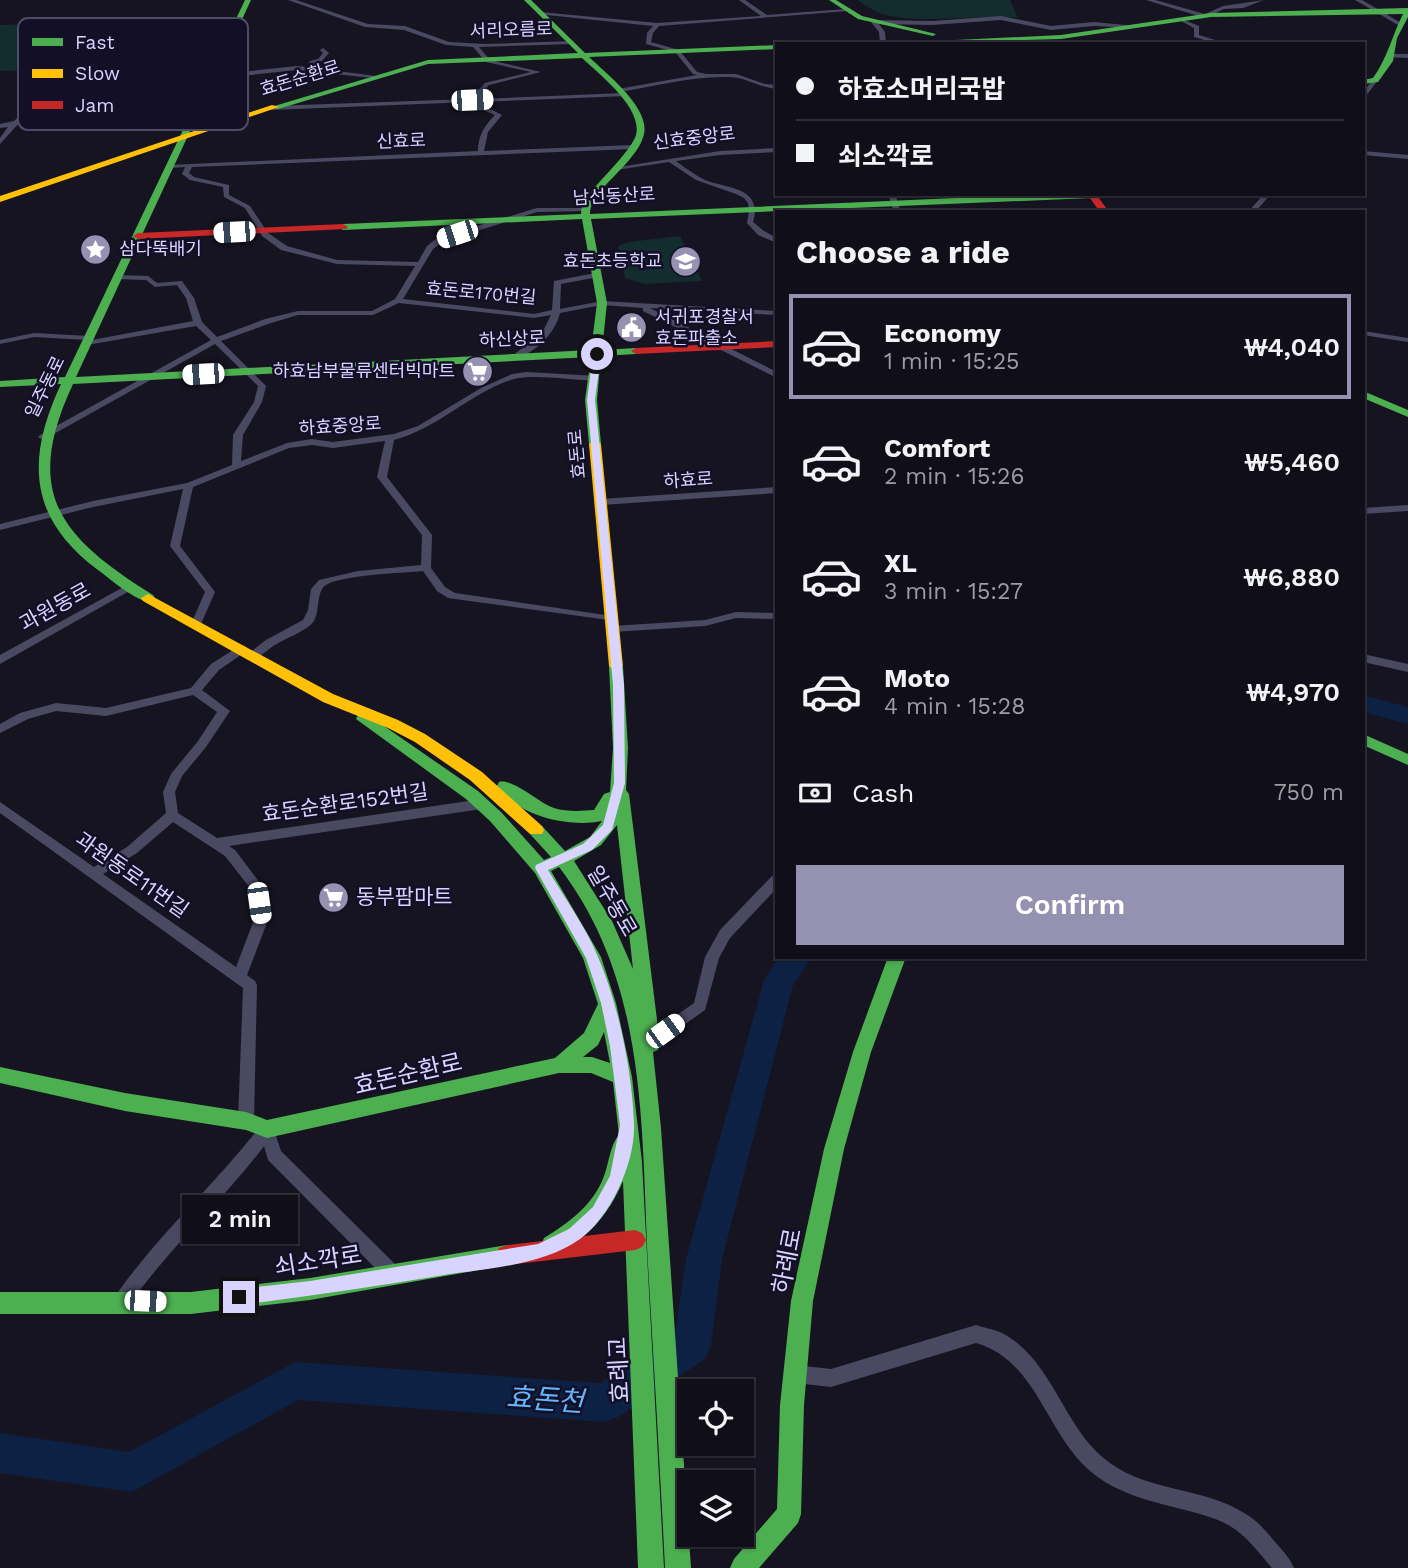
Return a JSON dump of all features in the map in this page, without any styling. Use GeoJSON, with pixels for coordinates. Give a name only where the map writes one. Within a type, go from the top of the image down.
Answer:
{"type":"FeatureCollection","features":[{"type":"Feature","properties":{"kind":"street","name":"일주동로"},"geometry":{"type":"LineString","coordinates":[[240,18],[248,0]]}},
{"type":"Feature","properties":{"kind":"street","name":"서리오름로"},"geometry":{"type":"LineString","coordinates":[[291,0],[367,26],[405,28],[447,44],[479,52]]}},
{"type":"Feature","properties":{"kind":"street"},"geometry":{"type":"LineString","coordinates":[[527,0],[622,93],[639,117],[640,134],[633,147],[589,200],[585,213]]}},
{"type":"Feature","properties":{"kind":"street"},"geometry":{"type":"LineString","coordinates":[[742,0],[765,16]]}},
{"type":"Feature","properties":{"kind":"street"},"geometry":{"type":"LineString","coordinates":[[832,0],[845,11],[875,22],[976,42],[1061,37],[1205,16],[1380,12],[1404,16],[1390,56],[1369,81]]}},
{"type":"Feature","properties":{"kind":"street"},"geometry":{"type":"LineString","coordinates":[[1149,0],[1205,16],[1223,8],[1243,6],[1261,0]]}},
{"type":"Feature","properties":{"kind":"street"},"geometry":{"type":"LineString","coordinates":[[1358,0],[1380,12]]}},
{"type":"Feature","properties":{"kind":"street"},"geometry":{"type":"LineString","coordinates":[[540,14],[657,25],[845,11]]}},
{"type":"Feature","properties":{"kind":"street"},"geometry":{"type":"LineString","coordinates":[[875,22],[932,23],[1001,18],[1051,28],[1094,24],[1133,26]]}},
{"type":"Feature","properties":{"kind":"street"},"geometry":{"type":"LineString","coordinates":[[1181,19],[1197,27],[1196,36],[1218,42]]}},
{"type":"Feature","properties":{"kind":"street"},"geometry":{"type":"LineString","coordinates":[[875,22],[882,32],[883,42]]}},
{"type":"Feature","properties":{"kind":"street"},"geometry":{"type":"LineString","coordinates":[[657,25],[650,33],[648,43],[677,51],[695,73],[704,75]]}},
{"type":"Feature","properties":{"kind":"street","name":"효돈순환로"},"geometry":{"type":"LineString","coordinates":[[248,115],[373,76],[479,52],[578,48],[677,51],[775,47]]}},
{"type":"Feature","properties":{"kind":"street"},"geometry":{"type":"LineString","coordinates":[[309,70],[312,62],[320,60],[326,53],[323,50]]}},
{"type":"Feature","properties":{"kind":"street","name":"효돈순환로"},"geometry":{"type":"LineString","coordinates":[[479,52],[507,66],[538,72]]}},
{"type":"Feature","properties":{"kind":"street"},"geometry":{"type":"LineString","coordinates":[[1390,56],[1408,55]]}},
{"type":"Feature","properties":{"kind":"street","name":"효돈순환로"},"geometry":{"type":"LineString","coordinates":[[248,74],[297,68],[373,76]]}},
{"type":"Feature","properties":{"kind":"street"},"geometry":{"type":"LineString","coordinates":[[472,100],[487,84],[538,72]]}},
{"type":"Feature","properties":{"kind":"street"},"geometry":{"type":"LineString","coordinates":[[271,108],[622,93],[704,75],[732,75],[743,77],[763,87],[775,87]]}},
{"type":"Feature","properties":{"kind":"street"},"geometry":{"type":"LineString","coordinates":[[472,100],[474,104],[499,115],[483,133],[481,153]]}},
{"type":"Feature","properties":{"kind":"street","name":"효돈순환로"},"geometry":{"type":"LineString","coordinates":[[13,125],[18,122]]}},
{"type":"Feature","properties":{"kind":"street"},"geometry":{"type":"LineString","coordinates":[[0,126],[13,125]]}},
{"type":"Feature","properties":{"kind":"street"},"geometry":{"type":"LineString","coordinates":[[0,142],[13,125]]}},
{"type":"Feature","properties":{"kind":"street","name":"효돈순환로"},"geometry":{"type":"LineString","coordinates":[[0,199],[183,130]]}},
{"type":"Feature","properties":{"kind":"street","name":"일주동로"},"geometry":{"type":"LineString","coordinates":[[187,130],[43,437],[42,474],[53,515],[79,548],[129,587],[346,706],[482,804],[541,868],[592,957],[607,1003],[622,1077],[635,1243]]}},
{"type":"Feature","properties":{"kind":"street","name":"신효로"},"geometry":{"type":"LineString","coordinates":[[171,166],[633,147]]}},
{"type":"Feature","properties":{"kind":"street","name":"신효중앙로"},"geometry":{"type":"LineString","coordinates":[[616,168],[720,153],[775,150]]}},
{"type":"Feature","properties":{"kind":"street"},"geometry":{"type":"LineString","coordinates":[[1365,153],[1408,157]]}},
{"type":"Feature","properties":{"kind":"street"},"geometry":{"type":"LineString","coordinates":[[670,160],[705,182],[740,192],[750,201],[753,209],[750,222],[761,233],[775,240]]}},
{"type":"Feature","properties":{"kind":"street"},"geometry":{"type":"LineString","coordinates":[[190,165],[185,174],[192,179],[227,186],[226,196],[248,207],[261,230],[284,248],[337,262],[420,264]]}},
{"type":"Feature","properties":{"kind":"street","name":"남선동산로"},"geometry":{"type":"LineString","coordinates":[[138,236],[501,221],[585,213],[1067,196]]}},
{"type":"Feature","properties":{"kind":"street"},"geometry":{"type":"LineString","coordinates":[[1093,196],[1103,210]]}},
{"type":"Feature","properties":{"kind":"street"},"geometry":{"type":"LineString","coordinates":[[1253,210],[1266,196]]}},
{"type":"Feature","properties":{"kind":"street","name":"효돈로"},"geometry":{"type":"LineString","coordinates":[[541,868],[587,847],[608,827],[620,783],[618,685],[591,400],[601,303],[585,213]]}},
{"type":"Feature","properties":{"kind":"street","name":"효돈로170번길"},"geometry":{"type":"LineString","coordinates":[[398,301],[430,248],[440,240],[501,221]]}},
{"type":"Feature","properties":{"kind":"street"},"geometry":{"type":"LineString","coordinates":[[515,358],[533,346],[555,325],[558,312],[557,283],[595,275]]}},
{"type":"Feature","properties":{"kind":"street"},"geometry":{"type":"LineString","coordinates":[[118,277],[148,278],[155,285],[179,283],[190,298],[198,323],[262,386],[258,402],[238,435],[236,464]]}},
{"type":"Feature","properties":{"kind":"street","name":"효돈로170번길"},"geometry":{"type":"LineString","coordinates":[[43,437],[217,340],[298,313],[373,313],[398,301],[534,316],[601,303],[775,313]]}},
{"type":"Feature","properties":{"kind":"street"},"geometry":{"type":"LineString","coordinates":[[639,305],[775,373]]}},
{"type":"Feature","properties":{"kind":"street"},"geometry":{"type":"LineString","coordinates":[[0,342],[34,335],[88,340],[198,323]]}},
{"type":"Feature","properties":{"kind":"street"},"geometry":{"type":"LineString","coordinates":[[1365,334],[1408,340]]}},
{"type":"Feature","properties":{"kind":"street","name":"하신상로"},"geometry":{"type":"LineString","coordinates":[[0,384],[775,345]]}},
{"type":"Feature","properties":{"kind":"street","name":"하효중앙로"},"geometry":{"type":"LineString","coordinates":[[0,527],[93,504],[189,485],[236,464],[287,446],[312,442],[334,445],[390,438],[421,428],[484,390],[512,377],[526,375],[595,378]]}},
{"type":"Feature","properties":{"kind":"street"},"geometry":{"type":"LineString","coordinates":[[1365,395],[1408,414]]}},
{"type":"Feature","properties":{"kind":"street"},"geometry":{"type":"LineString","coordinates":[[390,438],[382,477],[427,535],[426,568],[441,589],[452,596],[612,624],[705,623],[736,615],[775,616]]}},
{"type":"Feature","properties":{"kind":"street"},"geometry":{"type":"LineString","coordinates":[[189,485],[175,546],[210,592],[196,624]]}},
{"type":"Feature","properties":{"kind":"street","name":"하효로"},"geometry":{"type":"LineString","coordinates":[[601,502],[775,490]]}},
{"type":"Feature","properties":{"kind":"street"},"geometry":{"type":"LineString","coordinates":[[1365,512],[1408,508]]}},
{"type":"Feature","properties":{"kind":"street"},"geometry":{"type":"LineString","coordinates":[[0,729],[24,716],[56,708],[106,712],[195,691],[215,667],[308,622],[316,589],[323,582],[358,574],[426,568]]}},
{"type":"Feature","properties":{"kind":"street","name":"과원동로"},"geometry":{"type":"LineString","coordinates":[[0,660],[129,587]]}},
{"type":"Feature","properties":{"kind":"street"},"geometry":{"type":"LineString","coordinates":[[1365,658],[1408,668]]}},
{"type":"Feature","properties":{"kind":"street"},"geometry":{"type":"LineString","coordinates":[[195,691],[224,711],[177,774],[169,792],[172,815],[230,853],[256,887],[261,920],[239,977],[250,985],[246,1121]]}},
{"type":"Feature","properties":{"kind":"street","name":"일주동로"},"geometry":{"type":"LineString","coordinates":[[346,706],[398,725],[467,767],[505,799],[563,859],[582,885],[609,932],[622,964],[642,1047],[653,1160],[678,1568]]}},
{"type":"Feature","properties":{"kind":"street"},"geometry":{"type":"LineString","coordinates":[[398,725],[442,742],[462,754],[541,813],[568,820],[599,816],[620,783]]}},
{"type":"Feature","properties":{"kind":"street"},"geometry":{"type":"LineString","coordinates":[[1365,740],[1408,760]]}},
{"type":"Feature","properties":{"kind":"street"},"geometry":{"type":"LineString","coordinates":[[620,783],[651,1034],[653,1160]]}},
{"type":"Feature","properties":{"kind":"street","name":"효돈순환로152번길"},"geometry":{"type":"LineString","coordinates":[[214,843],[482,804]]}},
{"type":"Feature","properties":{"kind":"street","name":"과원동로11번길"},"geometry":{"type":"LineString","coordinates":[[0,807],[239,977]]}},
{"type":"Feature","properties":{"kind":"street"},"geometry":{"type":"LineString","coordinates":[[94,873],[132,850],[172,815]]}},
{"type":"Feature","properties":{"kind":"street"},"geometry":{"type":"LineString","coordinates":[[651,1034],[665,1031],[700,1006],[712,957],[725,934],[775,882]]}},
{"type":"Feature","properties":{"kind":"street","name":"하례로"},"geometry":{"type":"LineString","coordinates":[[743,1568],[789,1514],[795,1374],[802,1301],[831,1161],[862,1052],[896,959]]}},
{"type":"Feature","properties":{"kind":"street"},"geometry":{"type":"LineString","coordinates":[[559,1065],[584,1051],[598,1031],[607,1003]]}},
{"type":"Feature","properties":{"kind":"street"},"geometry":{"type":"LineString","coordinates":[[559,1065],[595,1064],[607,1067],[622,1077]]}},
{"type":"Feature","properties":{"kind":"street","name":"효돈순환로"},"geometry":{"type":"LineString","coordinates":[[267,1129],[559,1065]]}},
{"type":"Feature","properties":{"kind":"street"},"geometry":{"type":"LineString","coordinates":[[0,1075],[125,1102],[246,1121],[267,1129],[248,1157],[138,1275],[122,1301]]}},
{"type":"Feature","properties":{"kind":"street"},"geometry":{"type":"LineString","coordinates":[[540,1252],[575,1234],[598,1212],[617,1178],[627,1125]]}},
{"type":"Feature","properties":{"kind":"street","name":"쇠소깍로"},"geometry":{"type":"LineString","coordinates":[[267,1129],[274,1155],[393,1274]]}},
{"type":"Feature","properties":{"kind":"street","name":"쇠소깍로"},"geometry":{"type":"LineString","coordinates":[[0,1303],[191,1303],[310,1289],[540,1252],[635,1243]]}},
{"type":"Feature","properties":{"kind":"street","name":"효례교"},"geometry":{"type":"LineString","coordinates":[[635,1243],[651,1568]]}},
{"type":"Feature","properties":{"kind":"street"},"geometry":{"type":"LineString","coordinates":[[795,1374],[831,1378],[976,1334],[991,1335],[1021,1360],[1040,1384],[1085,1455],[1109,1476],[1133,1488],[1228,1514],[1255,1534],[1284,1568]]}},
{"type":"Feature","properties":{"kind":"green space"},"geometry":{"type":"Polygon","coordinates":[[[858,0],[1010,0],[1018,18],[913,19],[879,13],[858,0]]]}},
{"type":"Feature","properties":{"kind":"green space"},"geometry":{"type":"Polygon","coordinates":[[[18,24],[18,70],[0,71],[0,25],[18,24]]]}},
{"type":"Feature","properties":{"kind":"green space"},"geometry":{"type":"Polygon","coordinates":[[[680,236],[702,281],[645,284],[625,278],[618,246],[628,242],[680,236]]]}},
{"type":"Feature","properties":{"kind":"waterway","name":"효돈천"},"geometry":{"type":"LineString","coordinates":[[1365,704],[1408,716]]}},
{"type":"Feature","properties":{"kind":"waterway","name":"효돈천"},"geometry":{"type":"LineString","coordinates":[[0,1453],[132,1472],[295,1381],[604,1403],[692,1346],[704,1259],[779,980],[795,959]]}},
{"type":"Feature","properties":{"kind":"traffic: fast"},"geometry":{"type":"LineString","coordinates":[[240,18],[248,0]]}},
{"type":"Feature","properties":{"kind":"traffic: fast"},"geometry":{"type":"LineString","coordinates":[[527,0],[624,95],[639,117],[640,134],[633,147],[589,200],[585,210],[602,303],[591,400],[595,444]]}},
{"type":"Feature","properties":{"kind":"traffic: fast"},"geometry":{"type":"LineString","coordinates":[[832,0],[860,18],[933,34]]}},
{"type":"Feature","properties":{"kind":"traffic: fast"},"geometry":{"type":"LineString","coordinates":[[1365,82],[1375,80],[1389,61],[1394,38],[1408,10]]}},
{"type":"Feature","properties":{"kind":"traffic: fast"},"geometry":{"type":"LineString","coordinates":[[928,42],[1061,37],[1211,15],[1405,12]]}},
{"type":"Feature","properties":{"kind":"traffic: fast"},"geometry":{"type":"LineString","coordinates":[[275,107],[428,62],[775,47]]}},
{"type":"Feature","properties":{"kind":"traffic: fast"},"geometry":{"type":"LineString","coordinates":[[148,598],[93,561],[72,541],[56,519],[46,495],[43,468],[46,438],[58,403],[187,130]]}},
{"type":"Feature","properties":{"kind":"traffic: fast"},"geometry":{"type":"LineString","coordinates":[[343,227],[1069,196]]}},
{"type":"Feature","properties":{"kind":"traffic: fast"},"geometry":{"type":"LineString","coordinates":[[0,384],[636,351]]}},
{"type":"Feature","properties":{"kind":"traffic: fast"},"geometry":{"type":"LineString","coordinates":[[1365,395],[1408,414]]}},
{"type":"Feature","properties":{"kind":"traffic: fast"},"geometry":{"type":"LineString","coordinates":[[541,868],[596,841],[608,826],[614,810],[621,748],[616,666]]}},
{"type":"Feature","properties":{"kind":"traffic: fast"},"geometry":{"type":"LineString","coordinates":[[363,719],[472,795],[496,817],[541,868],[592,957],[607,1003],[622,1077],[632,1162],[651,1568]]}},
{"type":"Feature","properties":{"kind":"traffic: fast"},"geometry":{"type":"LineString","coordinates":[[1365,740],[1408,760]]}},
{"type":"Feature","properties":{"kind":"traffic: fast"},"geometry":{"type":"LineString","coordinates":[[505,786],[538,808],[559,816],[599,816],[610,798]]}},
{"type":"Feature","properties":{"kind":"traffic: fast"},"geometry":{"type":"LineString","coordinates":[[621,794],[651,1044]]}},
{"type":"Feature","properties":{"kind":"traffic: fast"},"geometry":{"type":"LineString","coordinates":[[536,830],[575,875],[606,925],[622,962],[639,1027],[649,1094],[678,1568]]}},
{"type":"Feature","properties":{"kind":"traffic: fast"},"geometry":{"type":"LineString","coordinates":[[743,1568],[789,1514],[792,1405],[802,1301],[834,1149],[862,1052],[896,959]]}},
{"type":"Feature","properties":{"kind":"traffic: fast"},"geometry":{"type":"LineString","coordinates":[[562,1063],[591,1039],[607,1005]]}},
{"type":"Feature","properties":{"kind":"traffic: fast"},"geometry":{"type":"LineString","coordinates":[[0,1075],[125,1102],[246,1121],[267,1129],[559,1065],[592,1065],[622,1077]]}},
{"type":"Feature","properties":{"kind":"traffic: fast"},"geometry":{"type":"LineString","coordinates":[[552,1245],[581,1225],[601,1203],[615,1176],[624,1142]]}},
{"type":"Feature","properties":{"kind":"traffic: fast"},"geometry":{"type":"LineString","coordinates":[[0,1303],[191,1303],[310,1289],[507,1255]]}},
{"type":"Feature","properties":{"kind":"traffic: slow"},"geometry":{"type":"LineString","coordinates":[[248,116],[275,107]]}},
{"type":"Feature","properties":{"kind":"traffic: slow"},"geometry":{"type":"LineString","coordinates":[[0,199],[206,130]]}},
{"type":"Feature","properties":{"kind":"traffic: slow"},"geometry":{"type":"LineString","coordinates":[[595,444],[616,666]]}},
{"type":"Feature","properties":{"kind":"traffic: slow"},"geometry":{"type":"LineString","coordinates":[[148,598],[328,698],[420,738],[476,776],[536,830]]}},
{"type":"Feature","properties":{"kind":"traffic: jam"},"geometry":{"type":"LineString","coordinates":[[1093,196],[1103,210]]}},
{"type":"Feature","properties":{"kind":"traffic: jam"},"geometry":{"type":"LineString","coordinates":[[138,236],[343,227]]}},
{"type":"Feature","properties":{"kind":"traffic: jam"},"geometry":{"type":"LineString","coordinates":[[636,351],[775,344]]}},
{"type":"Feature","properties":{"kind":"traffic: jam"},"geometry":{"type":"LineString","coordinates":[[507,1255],[635,1240]]}},
{"type":"Feature","properties":{"kind":"place","name":"삼다뚝배기"},"geometry":{"type":"Point","coordinates":[96,249]}},
{"type":"Feature","properties":{"kind":"place","name":"효돈초등학교"},"geometry":{"type":"Point","coordinates":[685,261]}},
{"type":"Feature","properties":{"kind":"place","name":"서귀포경찰서 효돈파출소"},"geometry":{"type":"Point","coordinates":[632,327]}},
{"type":"Feature","properties":{"kind":"place","name":"하효남부물류센터빅마트"},"geometry":{"type":"Point","coordinates":[478,371]}},
{"type":"Feature","properties":{"kind":"place","name":"동부팜마트"},"geometry":{"type":"Point","coordinates":[333,897]}},
{"type":"Feature","properties":{"kind":"route"},"geometry":{"type":"LineString","coordinates":[[239,1297],[310,1289],[540,1252],[575,1234],[598,1212],[617,1178],[627,1125],[617,1046],[607,1003],[592,957],[541,868],[587,847],[608,827],[620,783],[618,685],[591,400],[597,354]]}}]}
